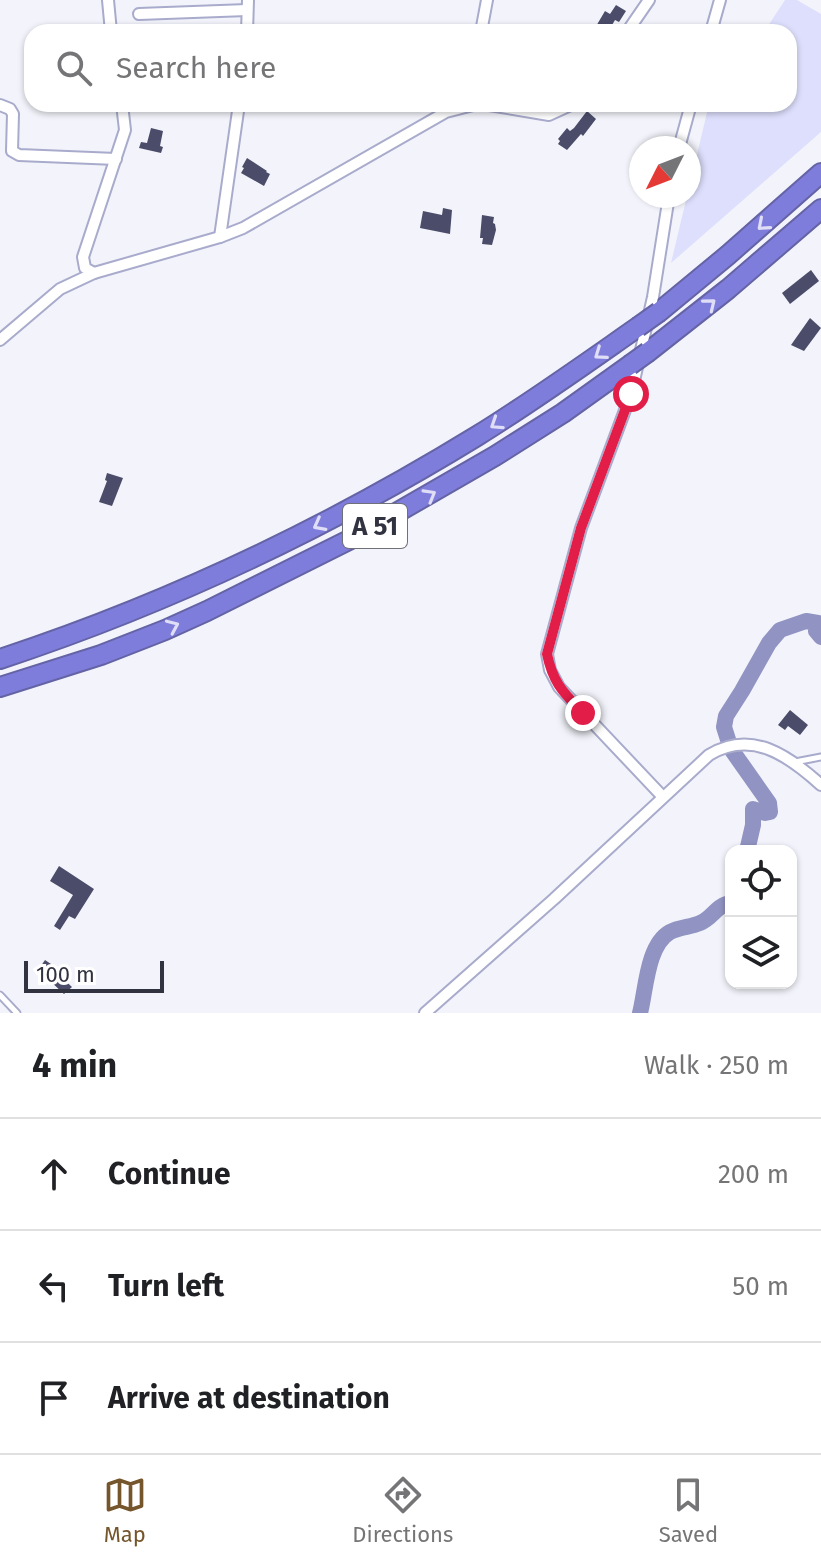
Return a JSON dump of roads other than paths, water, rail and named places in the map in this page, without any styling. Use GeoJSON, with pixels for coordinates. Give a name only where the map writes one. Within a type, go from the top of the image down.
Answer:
{"type":"FeatureCollection","features":[{"type":"Feature","properties":{"kind":"highway","name":"A 51"},"geometry":{"type":"LineString","coordinates":[[0,659],[134,610],[259,555],[412,475],[550,389],[659,312],[821,173]]}},
{"type":"Feature","properties":{"kind":"highway","name":"A 51"},"geometry":{"type":"LineString","coordinates":[[0,687],[101,655],[207,611],[351,539],[495,456],[563,413],[648,352],[728,289],[821,209]]}},
{"type":"Feature","properties":{"kind":"highway"},"geometry":{"type":"LineString","coordinates":[[0,647],[134,610]]}},
{"type":"Feature","properties":{"kind":"highway"},"geometry":{"type":"LineString","coordinates":[[0,697],[101,655]]}},
{"type":"Feature","properties":{"kind":"street"},"geometry":{"type":"LineString","coordinates":[[108,0],[110,24]]}},
{"type":"Feature","properties":{"kind":"street"},"geometry":{"type":"LineString","coordinates":[[482,24],[487,0]]}},
{"type":"Feature","properties":{"kind":"street"},"geometry":{"type":"LineString","coordinates":[[632,24],[649,0]]}},
{"type":"Feature","properties":{"kind":"street"},"geometry":{"type":"LineString","coordinates":[[713,24],[720,0]]}},
{"type":"Feature","properties":{"kind":"street"},"geometry":{"type":"LineString","coordinates":[[139,14],[248,5]]}},
{"type":"Feature","properties":{"kind":"street"},"geometry":{"type":"LineString","coordinates":[[0,105],[10,109],[13,114],[12,151],[19,155],[116,159]]}},
{"type":"Feature","properties":{"kind":"street"},"geometry":{"type":"LineString","coordinates":[[94,273],[85,268],[83,257],[125,130],[123,112]]}},
{"type":"Feature","properties":{"kind":"street"},"geometry":{"type":"LineString","coordinates":[[220,237],[238,112]]}},
{"type":"Feature","properties":{"kind":"street"},"geometry":{"type":"LineString","coordinates":[[0,340],[60,289],[94,273],[243,228],[446,112]]}},
{"type":"Feature","properties":{"kind":"street"},"geometry":{"type":"LineString","coordinates":[[531,112],[549,115],[556,112]]}},
{"type":"Feature","properties":{"kind":"street"},"geometry":{"type":"LineString","coordinates":[[682,136],[689,112]]}},
{"type":"Feature","properties":{"kind":"street"},"geometry":{"type":"LineString","coordinates":[[663,797],[559,687],[550,670],[547,654],[581,528],[631,394],[653,297],[667,208]]}},
{"type":"Feature","properties":{"kind":"street"},"geometry":{"type":"LineString","coordinates":[[425,1013],[709,755],[723,747],[742,743],[795,762],[821,785]]}},
{"type":"Feature","properties":{"kind":"lane"},"geometry":{"type":"LineString","coordinates":[[795,762],[821,757]]}},
{"type":"Feature","properties":{"kind":"lane"},"geometry":{"type":"LineString","coordinates":[[0,995],[17,1013]]}},
{"type":"Feature","properties":{"kind":"waterway"},"geometry":{"type":"LineString","coordinates":[[748,845],[753,809],[770,812],[769,803],[731,749],[724,727],[726,716],[769,643],[780,630],[806,621],[818,623],[816,631],[821,637]]}},
{"type":"Feature","properties":{"kind":"waterway"},"geometry":{"type":"LineString","coordinates":[[640,1013],[652,957],[662,938],[674,930],[704,921],[725,905]]}}]}
